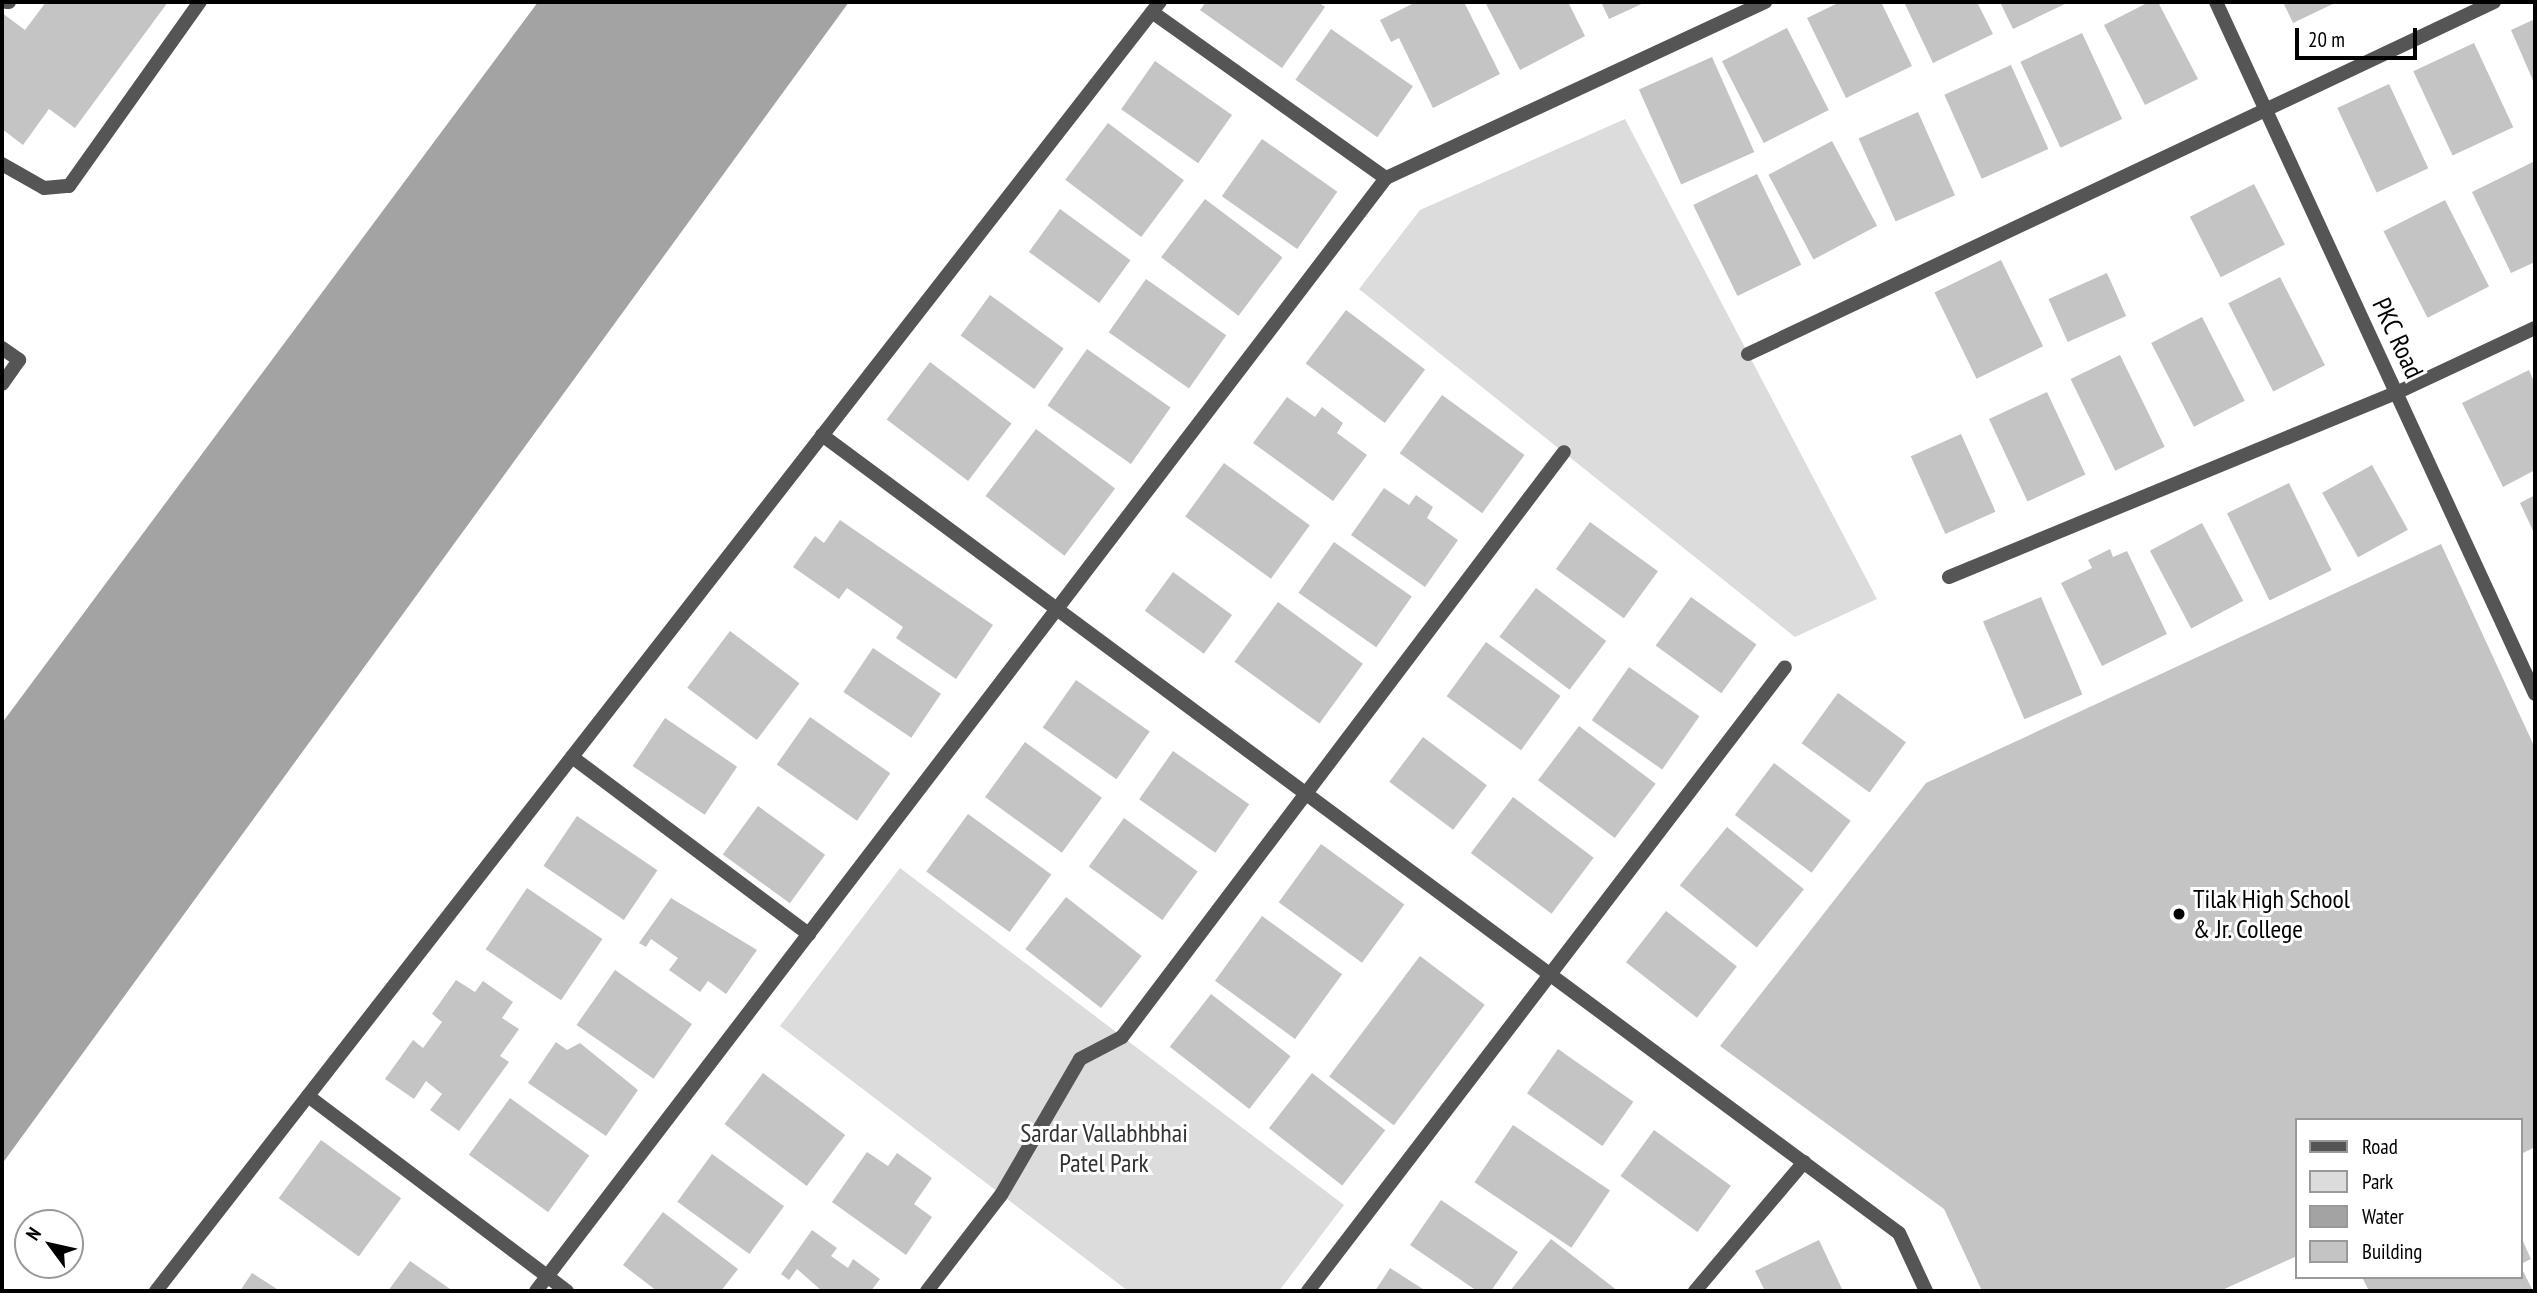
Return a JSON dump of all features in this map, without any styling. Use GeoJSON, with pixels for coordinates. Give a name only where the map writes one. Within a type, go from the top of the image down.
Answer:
{"type":"FeatureCollection","features":[{"type":"Feature","properties":{"kind":"street"},"geometry":{"type":"LineString","coordinates":[[2,164],[44,188],[69,186],[200,2]]}},
{"type":"Feature","properties":{"kind":"street"},"geometry":{"type":"LineString","coordinates":[[536,1291],[1386,178],[1765,2]]}},
{"type":"Feature","properties":{"kind":"street","name":"PKC Road"},"geometry":{"type":"LineString","coordinates":[[2216,2],[2533,684]]}},
{"type":"Feature","properties":{"kind":"street"},"geometry":{"type":"LineString","coordinates":[[1748,354],[2494,2]]}},
{"type":"Feature","properties":{"kind":"street"},"geometry":{"type":"LineString","coordinates":[[156,1291],[1156,7],[1386,178]]}},
{"type":"Feature","properties":{"kind":"street"},"geometry":{"type":"LineString","coordinates":[[1949,578],[2396,393],[2535,328]]}},
{"type":"Feature","properties":{"kind":"street"},"geometry":{"type":"LineString","coordinates":[[2,348],[19,360],[2,384]]}},
{"type":"Feature","properties":{"kind":"street"},"geometry":{"type":"LineString","coordinates":[[822,435],[1899,1233],[1926,1291]]}},
{"type":"Feature","properties":{"kind":"street"},"geometry":{"type":"LineString","coordinates":[[927,1291],[1001,1195],[1080,1059],[1122,1037],[1564,452]]}},
{"type":"Feature","properties":{"kind":"street"},"geometry":{"type":"LineString","coordinates":[[1308,1291],[1785,667]]}},
{"type":"Feature","properties":{"kind":"street"},"geometry":{"type":"LineString","coordinates":[[572,757],[809,934]]}},
{"type":"Feature","properties":{"kind":"street"},"geometry":{"type":"LineString","coordinates":[[308,1096],[567,1291]]}},
{"type":"Feature","properties":{"kind":"street"},"geometry":{"type":"LineString","coordinates":[[1695,1291],[1804,1162]]}},
{"type":"Feature","properties":{"kind":"green space"},"geometry":{"type":"Polygon","coordinates":[[[1625,119],[1877,599],[1795,637],[1359,289],[1420,210],[1625,119]]]}},
{"type":"Feature","properties":{"kind":"green space","name":"Sardar Vallabhbhai Patel Park"},"geometry":{"type":"Polygon","coordinates":[[[900,868],[1344,1205],[1279,1291],[1128,1291],[780,1026],[900,868]]]}},
{"type":"Feature","properties":{"kind":"water"},"geometry":{"type":"Polygon","coordinates":[[[538,2],[849,2],[2,1164],[2,723],[538,2]]]}},
{"type":"Feature","properties":{"kind":"building"},"geometry":{"type":"Polygon","coordinates":[[[46,2],[168,2],[75,128],[49,109],[23,145],[2,129],[2,13],[25,30],[46,2]]]}},
{"type":"Feature","properties":{"kind":"building"},"geometry":{"type":"Polygon","coordinates":[[[1206,2],[1318,2],[1325,7],[1282,68],[1200,10],[1206,2]]]}},
{"type":"Feature","properties":{"kind":"building"},"geometry":{"type":"Polygon","coordinates":[[[1416,2],[1464,2],[1500,74],[1433,108],[1399,38],[1391,42],[1380,20],[1416,2]]]}},
{"type":"Feature","properties":{"kind":"building"},"geometry":{"type":"Polygon","coordinates":[[[1485,2],[1568,2],[1585,36],[1520,70],[1485,2]]]}},
{"type":"Feature","properties":{"kind":"building"},"geometry":{"type":"Polygon","coordinates":[[[1601,2],[1646,2],[1609,19],[1601,2]]]}},
{"type":"Feature","properties":{"kind":"building"},"geometry":{"type":"Polygon","coordinates":[[[1840,2],[1881,2],[1912,66],[1846,98],[1807,18],[1840,2]]]}},
{"type":"Feature","properties":{"kind":"building"},"geometry":{"type":"Polygon","coordinates":[[[1904,2],[1977,2],[1993,34],[1933,63],[1904,2]]]}},
{"type":"Feature","properties":{"kind":"building"},"geometry":{"type":"Polygon","coordinates":[[[2000,2],[2069,2],[2013,29],[2000,2]]]}},
{"type":"Feature","properties":{"kind":"building"},"geometry":{"type":"Polygon","coordinates":[[[2149,2],[2158,2],[2198,79],[2145,105],[2104,25],[2149,2]]]}},
{"type":"Feature","properties":{"kind":"building"},"geometry":{"type":"Polygon","coordinates":[[[2283,2],[2337,2],[2293,23],[2283,2]]]}},
{"type":"Feature","properties":{"kind":"building"},"geometry":{"type":"Polygon","coordinates":[[[2535,19],[2535,85],[2511,30],[2535,19]]]}},
{"type":"Feature","properties":{"kind":"building"},"geometry":{"type":"Polygon","coordinates":[[[1787,28],[1829,110],[1764,143],[1722,61],[1787,28]]]}},
{"type":"Feature","properties":{"kind":"building"},"geometry":{"type":"Polygon","coordinates":[[[1331,29],[1413,86],[1377,137],[1295,80],[1331,29]]]}},
{"type":"Feature","properties":{"kind":"building"},"geometry":{"type":"Polygon","coordinates":[[[2082,33],[2122,119],[2061,148],[2020,62],[2082,33]]]}},
{"type":"Feature","properties":{"kind":"building"},"geometry":{"type":"Polygon","coordinates":[[[2474,43],[2513,127],[2453,156],[2413,71],[2474,43]]]}},
{"type":"Feature","properties":{"kind":"building"},"geometry":{"type":"Polygon","coordinates":[[[1712,57],[1754,152],[1681,185],[1639,90],[1712,57]]]}},
{"type":"Feature","properties":{"kind":"building"},"geometry":{"type":"Polygon","coordinates":[[[1155,61],[1232,115],[1198,163],[1121,109],[1155,61]]]}},
{"type":"Feature","properties":{"kind":"building"},"geometry":{"type":"Polygon","coordinates":[[[2011,65],[2048,149],[1982,179],[1944,95],[2011,65]]]}},
{"type":"Feature","properties":{"kind":"building"},"geometry":{"type":"Polygon","coordinates":[[[2389,84],[2428,168],[2377,192],[2337,108],[2389,84]]]}},
{"type":"Feature","properties":{"kind":"building"},"geometry":{"type":"Polygon","coordinates":[[[1918,112],[1955,195],[1896,222],[1859,138],[1918,112]]]}},
{"type":"Feature","properties":{"kind":"building"},"geometry":{"type":"Polygon","coordinates":[[[1108,123],[1184,180],[1141,237],[1065,180],[1108,123]]]}},
{"type":"Feature","properties":{"kind":"building"},"geometry":{"type":"Polygon","coordinates":[[[1262,139],[1337,192],[1297,249],[1222,196],[1262,139]]]}},
{"type":"Feature","properties":{"kind":"building"},"geometry":{"type":"Polygon","coordinates":[[[1832,141],[1877,226],[1813,260],[1768,175],[1832,141]]]}},
{"type":"Feature","properties":{"kind":"building"},"geometry":{"type":"Polygon","coordinates":[[[2535,161],[2535,262],[2511,273],[2472,192],[2535,161]]]}},
{"type":"Feature","properties":{"kind":"building"},"geometry":{"type":"Polygon","coordinates":[[[1757,174],[1801,265],[1737,296],[1693,205],[1757,174]]]}},
{"type":"Feature","properties":{"kind":"building"},"geometry":{"type":"Polygon","coordinates":[[[2254,184],[2285,245],[2221,277],[2190,217],[2254,184]]]}},
{"type":"Feature","properties":{"kind":"building"},"geometry":{"type":"Polygon","coordinates":[[[1205,199],[1282,257],[1239,316],[1161,257],[1205,199]]]}},
{"type":"Feature","properties":{"kind":"building"},"geometry":{"type":"Polygon","coordinates":[[[2445,200],[2489,286],[2428,318],[2384,231],[2445,200]]]}},
{"type":"Feature","properties":{"kind":"building"},"geometry":{"type":"Polygon","coordinates":[[[1060,209],[1130,260],[1099,303],[1029,252],[1060,209]]]}},
{"type":"Feature","properties":{"kind":"building"},"geometry":{"type":"Polygon","coordinates":[[[2001,260],[2043,346],[1977,379],[1934,292],[2001,260]]]}},
{"type":"Feature","properties":{"kind":"building"},"geometry":{"type":"Polygon","coordinates":[[[2107,273],[2126,316],[2068,342],[2049,299],[2107,273]]]}},
{"type":"Feature","properties":{"kind":"building"},"geometry":{"type":"Polygon","coordinates":[[[2280,277],[2325,365],[2273,392],[2228,303],[2280,277]]]}},
{"type":"Feature","properties":{"kind":"building"},"geometry":{"type":"Polygon","coordinates":[[[1146,279],[1226,335],[1189,388],[1109,332],[1146,279]]]}},
{"type":"Feature","properties":{"kind":"building"},"geometry":{"type":"Polygon","coordinates":[[[990,295],[1064,348],[1034,389],[961,335],[990,295]]]}},
{"type":"Feature","properties":{"kind":"building"},"geometry":{"type":"Polygon","coordinates":[[[1346,310],[1425,370],[1385,423],[1306,364],[1346,310]]]}},
{"type":"Feature","properties":{"kind":"building"},"geometry":{"type":"Polygon","coordinates":[[[2202,317],[2245,401],[2194,427],[2151,343],[2202,317]]]}},
{"type":"Feature","properties":{"kind":"building"},"geometry":{"type":"Polygon","coordinates":[[[1087,349],[1171,408],[1131,464],[1047,406],[1087,349]]]}},
{"type":"Feature","properties":{"kind":"building"},"geometry":{"type":"Polygon","coordinates":[[[2120,355],[2165,447],[2115,471],[2071,379],[2120,355]]]}},
{"type":"Feature","properties":{"kind":"building"},"geometry":{"type":"Polygon","coordinates":[[[930,362],[1011,423],[968,481],[887,420],[930,362]]]}},
{"type":"Feature","properties":{"kind":"building"},"geometry":{"type":"Polygon","coordinates":[[[2529,370],[2535,384],[2535,470],[2503,487],[2462,403],[2529,370]]]}},
{"type":"Feature","properties":{"kind":"building"},"geometry":{"type":"Polygon","coordinates":[[[2047,392],[2085,474],[2027,502],[1989,419],[2047,392]]]}},
{"type":"Feature","properties":{"kind":"building"},"geometry":{"type":"Polygon","coordinates":[[[1442,395],[1525,455],[1482,513],[1400,453],[1442,395]]]}},
{"type":"Feature","properties":{"kind":"building"},"geometry":{"type":"Polygon","coordinates":[[[1287,397],[1315,417],[1322,407],[1343,423],[1337,433],[1367,455],[1333,501],[1253,443],[1287,397]]]}},
{"type":"Feature","properties":{"kind":"building"},"geometry":{"type":"Polygon","coordinates":[[[1036,429],[1115,489],[1065,556],[985,496],[1036,429]]]}},
{"type":"Feature","properties":{"kind":"building"},"geometry":{"type":"Polygon","coordinates":[[[1961,434],[1996,512],[1945,534],[1911,456],[1961,434]]]}},
{"type":"Feature","properties":{"kind":"building"},"geometry":{"type":"Polygon","coordinates":[[[1224,463],[1310,525],[1271,579],[1185,516],[1224,463]]]}},
{"type":"Feature","properties":{"kind":"building"},"geometry":{"type":"Polygon","coordinates":[[[2372,465],[2408,530],[2358,557],[2322,493],[2372,465]]]}},
{"type":"Feature","properties":{"kind":"building"},"geometry":{"type":"Polygon","coordinates":[[[2289,483],[2332,570],[2270,600],[2227,513],[2289,483]]]}},
{"type":"Feature","properties":{"kind":"building"},"geometry":{"type":"Polygon","coordinates":[[[1384,488],[1409,505],[1416,495],[1433,507],[1427,518],[1458,540],[1425,587],[1351,535],[1384,488]]]}},
{"type":"Feature","properties":{"kind":"building"},"geometry":{"type":"Polygon","coordinates":[[[2535,495],[2535,535],[2520,503],[2535,495]]]}},
{"type":"Feature","properties":{"kind":"building"},"geometry":{"type":"Polygon","coordinates":[[[840,520],[993,625],[956,679],[896,638],[903,627],[847,588],[839,599],[793,567],[815,536],[824,543],[840,520]]]}},
{"type":"Feature","properties":{"kind":"building"},"geometry":{"type":"Polygon","coordinates":[[[1590,522],[1658,571],[1624,618],[1556,569],[1590,522]]]}},
{"type":"Feature","properties":{"kind":"building"},"geometry":{"type":"Polygon","coordinates":[[[2202,523],[2243,601],[2191,628],[2150,551],[2202,523]]]}},
{"type":"Feature","properties":{"kind":"building"},"geometry":{"type":"Polygon","coordinates":[[[1334,542],[1412,596],[1376,647],[1298,593],[1334,542]]]}},
{"type":"Feature","properties":{"kind":"building","name":"Tilak High School & Jr. College"},"geometry":{"type":"Polygon","coordinates":[[[2441,544],[2535,748],[2535,1147],[2523,1153],[2523,1118],[2296,1118],[2296,1256],[2220,1291],[1982,1291],[1944,1209],[1720,1046],[1926,783],[2441,544]]]}},
{"type":"Feature","properties":{"kind":"building"},"geometry":{"type":"Polygon","coordinates":[[[2110,549],[2113,557],[2127,551],[2167,634],[2102,666],[2061,583],[2092,568],[2088,560],[2110,549]]]}},
{"type":"Feature","properties":{"kind":"building"},"geometry":{"type":"Polygon","coordinates":[[[1173,572],[1232,615],[1204,654],[1145,611],[1173,572]]]}},
{"type":"Feature","properties":{"kind":"building"},"geometry":{"type":"Polygon","coordinates":[[[1536,588],[1606,641],[1570,690],[1499,637],[1536,588]]]}},
{"type":"Feature","properties":{"kind":"building"},"geometry":{"type":"Polygon","coordinates":[[[1691,597],[1757,645],[1721,693],[1656,646],[1691,597]]]}},
{"type":"Feature","properties":{"kind":"building"},"geometry":{"type":"Polygon","coordinates":[[[2041,597],[2082,695],[2024,719],[1983,622],[2041,597]]]}},
{"type":"Feature","properties":{"kind":"building"},"geometry":{"type":"Polygon","coordinates":[[[1278,602],[1363,664],[1319,724],[1235,662],[1278,602]]]}},
{"type":"Feature","properties":{"kind":"building"},"geometry":{"type":"Polygon","coordinates":[[[730,631],[799,683],[757,740],[687,688],[730,631]]]}},
{"type":"Feature","properties":{"kind":"building"},"geometry":{"type":"Polygon","coordinates":[[[1486,642],[1560,696],[1521,750],[1447,696],[1486,642]]]}},
{"type":"Feature","properties":{"kind":"building"},"geometry":{"type":"Polygon","coordinates":[[[873,648],[941,694],[911,738],[843,692],[873,648]]]}},
{"type":"Feature","properties":{"kind":"building"},"geometry":{"type":"Polygon","coordinates":[[[1629,667],[1699,716],[1662,770],[1592,720],[1629,667]]]}},
{"type":"Feature","properties":{"kind":"building"},"geometry":{"type":"Polygon","coordinates":[[[1076,680],[1150,732],[1116,779],[1043,728],[1076,680]]]}},
{"type":"Feature","properties":{"kind":"building"},"geometry":{"type":"Polygon","coordinates":[[[1838,693],[1906,742],[1870,793],[1802,743],[1838,693]]]}},
{"type":"Feature","properties":{"kind":"building"},"geometry":{"type":"Polygon","coordinates":[[[810,717],[890,773],[857,821],[777,765],[810,717]]]}},
{"type":"Feature","properties":{"kind":"building"},"geometry":{"type":"Polygon","coordinates":[[[665,718],[737,767],[705,815],[633,766],[665,718]]]}},
{"type":"Feature","properties":{"kind":"building"},"geometry":{"type":"Polygon","coordinates":[[[1579,726],[1656,784],[1615,838],[1538,780],[1579,726]]]}},
{"type":"Feature","properties":{"kind":"building"},"geometry":{"type":"Polygon","coordinates":[[[1423,737],[1487,785],[1453,830],[1389,782],[1423,737]]]}},
{"type":"Feature","properties":{"kind":"building"},"geometry":{"type":"Polygon","coordinates":[[[1025,742],[1102,798],[1062,853],[985,797],[1025,742]]]}},
{"type":"Feature","properties":{"kind":"building"},"geometry":{"type":"Polygon","coordinates":[[[1173,751],[1249,804],[1215,853],[1139,799],[1173,751]]]}},
{"type":"Feature","properties":{"kind":"building"},"geometry":{"type":"Polygon","coordinates":[[[1774,763],[1851,821],[1812,873],[1735,815],[1774,763]]]}},
{"type":"Feature","properties":{"kind":"building"},"geometry":{"type":"Polygon","coordinates":[[[1513,797],[1594,858],[1552,914],[1471,853],[1513,797]]]}},
{"type":"Feature","properties":{"kind":"building"},"geometry":{"type":"Polygon","coordinates":[[[758,806],[825,855],[790,903],[723,855],[758,806]]]}},
{"type":"Feature","properties":{"kind":"building"},"geometry":{"type":"Polygon","coordinates":[[[968,814],[1051,875],[1010,932],[926,871],[968,814]]]}},
{"type":"Feature","properties":{"kind":"building"},"geometry":{"type":"Polygon","coordinates":[[[577,816],[657,870],[624,920],[543,866],[577,816]]]}},
{"type":"Feature","properties":{"kind":"building"},"geometry":{"type":"Polygon","coordinates":[[[1124,818],[1198,871],[1162,920],[1089,867],[1124,818]]]}},
{"type":"Feature","properties":{"kind":"building"},"geometry":{"type":"Polygon","coordinates":[[[1727,827],[1804,889],[1757,948],[1680,885],[1727,827]]]}},
{"type":"Feature","properties":{"kind":"building"},"geometry":{"type":"Polygon","coordinates":[[[1321,844],[1404,905],[1362,963],[1279,902],[1321,844]]]}},
{"type":"Feature","properties":{"kind":"building"},"geometry":{"type":"Polygon","coordinates":[[[527,888],[602,939],[561,1000],[486,949],[527,888]]]}},
{"type":"Feature","properties":{"kind":"building"},"geometry":{"type":"Polygon","coordinates":[[[1066,897],[1142,956],[1101,1008],[1025,949],[1066,897]]]}},
{"type":"Feature","properties":{"kind":"building"},"geometry":{"type":"Polygon","coordinates":[[[671,898],[757,950],[726,994],[708,981],[700,992],[669,970],[678,958],[651,939],[646,947],[639,943],[671,898]]]}},
{"type":"Feature","properties":{"kind":"building"},"geometry":{"type":"Polygon","coordinates":[[[1666,911],[1737,966],[1697,1018],[1626,962],[1666,911]]]}},
{"type":"Feature","properties":{"kind":"building"},"geometry":{"type":"Polygon","coordinates":[[[1262,916],[1342,974],[1295,1039],[1215,981],[1262,916]]]}},
{"type":"Feature","properties":{"kind":"building"},"geometry":{"type":"Polygon","coordinates":[[[1420,956],[1485,1005],[1394,1125],[1329,1077],[1420,956]]]}},
{"type":"Feature","properties":{"kind":"building"},"geometry":{"type":"Polygon","coordinates":[[[615,970],[692,1024],[654,1079],[577,1025],[615,970]]]}},
{"type":"Feature","properties":{"kind":"building"},"geometry":{"type":"Polygon","coordinates":[[[456,980],[475,992],[483,981],[513,1002],[502,1018],[519,1029],[500,1056],[509,1062],[459,1131],[430,1110],[442,1094],[426,1081],[414,1099],[385,1079],[413,1040],[423,1048],[442,1022],[432,1014],[456,980]]]}},
{"type":"Feature","properties":{"kind":"building"},"geometry":{"type":"Polygon","coordinates":[[[1211,994],[1291,1056],[1249,1109],[1170,1047],[1211,994]]]}},
{"type":"Feature","properties":{"kind":"building"},"geometry":{"type":"Polygon","coordinates":[[[556,1042],[567,1050],[580,1043],[638,1090],[606,1136],[528,1083],[556,1042]]]}},
{"type":"Feature","properties":{"kind":"building"},"geometry":{"type":"Polygon","coordinates":[[[1558,1049],[1633,1102],[1602,1146],[1527,1093],[1558,1049]]]}},
{"type":"Feature","properties":{"kind":"building"},"geometry":{"type":"Polygon","coordinates":[[[763,1073],[845,1135],[807,1186],[724,1124],[763,1073]]]}},
{"type":"Feature","properties":{"kind":"building"},"geometry":{"type":"Polygon","coordinates":[[[1312,1073],[1385,1130],[1342,1185],[1269,1128],[1312,1073]]]}},
{"type":"Feature","properties":{"kind":"building"},"geometry":{"type":"Polygon","coordinates":[[[510,1098],[589,1156],[548,1212],[469,1155],[510,1098]]]}},
{"type":"Feature","properties":{"kind":"building"},"geometry":{"type":"Polygon","coordinates":[[[1513,1125],[1610,1190],[1571,1248],[1474,1182],[1513,1125]]]}},
{"type":"Feature","properties":{"kind":"building"},"geometry":{"type":"Polygon","coordinates":[[[1654,1130],[1731,1186],[1697,1232],[1620,1176],[1654,1130]]]}},
{"type":"Feature","properties":{"kind":"building"},"geometry":{"type":"Polygon","coordinates":[[[321,1140],[401,1198],[359,1256],[279,1198],[321,1140]]]}},
{"type":"Feature","properties":{"kind":"building"},"geometry":{"type":"Polygon","coordinates":[[[867,1152],[888,1166],[897,1153],[932,1178],[914,1204],[932,1217],[906,1255],[832,1202],[867,1152]]]}},
{"type":"Feature","properties":{"kind":"building"},"geometry":{"type":"Polygon","coordinates":[[[712,1154],[784,1206],[749,1254],[677,1202],[712,1154]]]}},
{"type":"Feature","properties":{"kind":"building"},"geometry":{"type":"Polygon","coordinates":[[[1441,1200],[1518,1252],[1491,1291],[1477,1291],[1410,1245],[1441,1200]]]}},
{"type":"Feature","properties":{"kind":"building"},"geometry":{"type":"Polygon","coordinates":[[[663,1212],[738,1269],[721,1291],[657,1291],[623,1265],[663,1212]]]}},
{"type":"Feature","properties":{"kind":"building"},"geometry":{"type":"Polygon","coordinates":[[[812,1230],[837,1248],[831,1256],[848,1268],[853,1259],[880,1279],[871,1291],[822,1291],[797,1269],[789,1280],[781,1274],[812,1230]]]}},
{"type":"Feature","properties":{"kind":"building"},"geometry":{"type":"Polygon","coordinates":[[[1551,1239],[1618,1291],[1510,1291],[1551,1239]]]}},
{"type":"Feature","properties":{"kind":"building"},"geometry":{"type":"Polygon","coordinates":[[[1819,1240],[1843,1291],[1765,1291],[1755,1271],[1819,1240]]]}},
{"type":"Feature","properties":{"kind":"building"},"geometry":{"type":"Polygon","coordinates":[[[2523,1241],[2531,1259],[2523,1263],[2523,1241]]]}},
{"type":"Feature","properties":{"kind":"building"},"geometry":{"type":"Polygon","coordinates":[[[410,1261],[453,1291],[388,1291],[410,1261]]]}},
{"type":"Feature","properties":{"kind":"building"},"geometry":{"type":"Polygon","coordinates":[[[1390,1268],[1426,1291],[1375,1291],[1390,1268]]]}},
{"type":"Feature","properties":{"kind":"building"},"geometry":{"type":"Polygon","coordinates":[[[2523,1271],[2533,1291],[2369,1291],[2363,1279],[2523,1279],[2523,1271]]]}},
{"type":"Feature","properties":{"kind":"building"},"geometry":{"type":"Polygon","coordinates":[[[252,1273],[280,1291],[240,1291],[252,1273]]]}},
{"type":"Feature","properties":{"kind":"place","name":"Tilak High School & Jr. College"},"geometry":{"type":"Point","coordinates":[2179,914]}}]}
